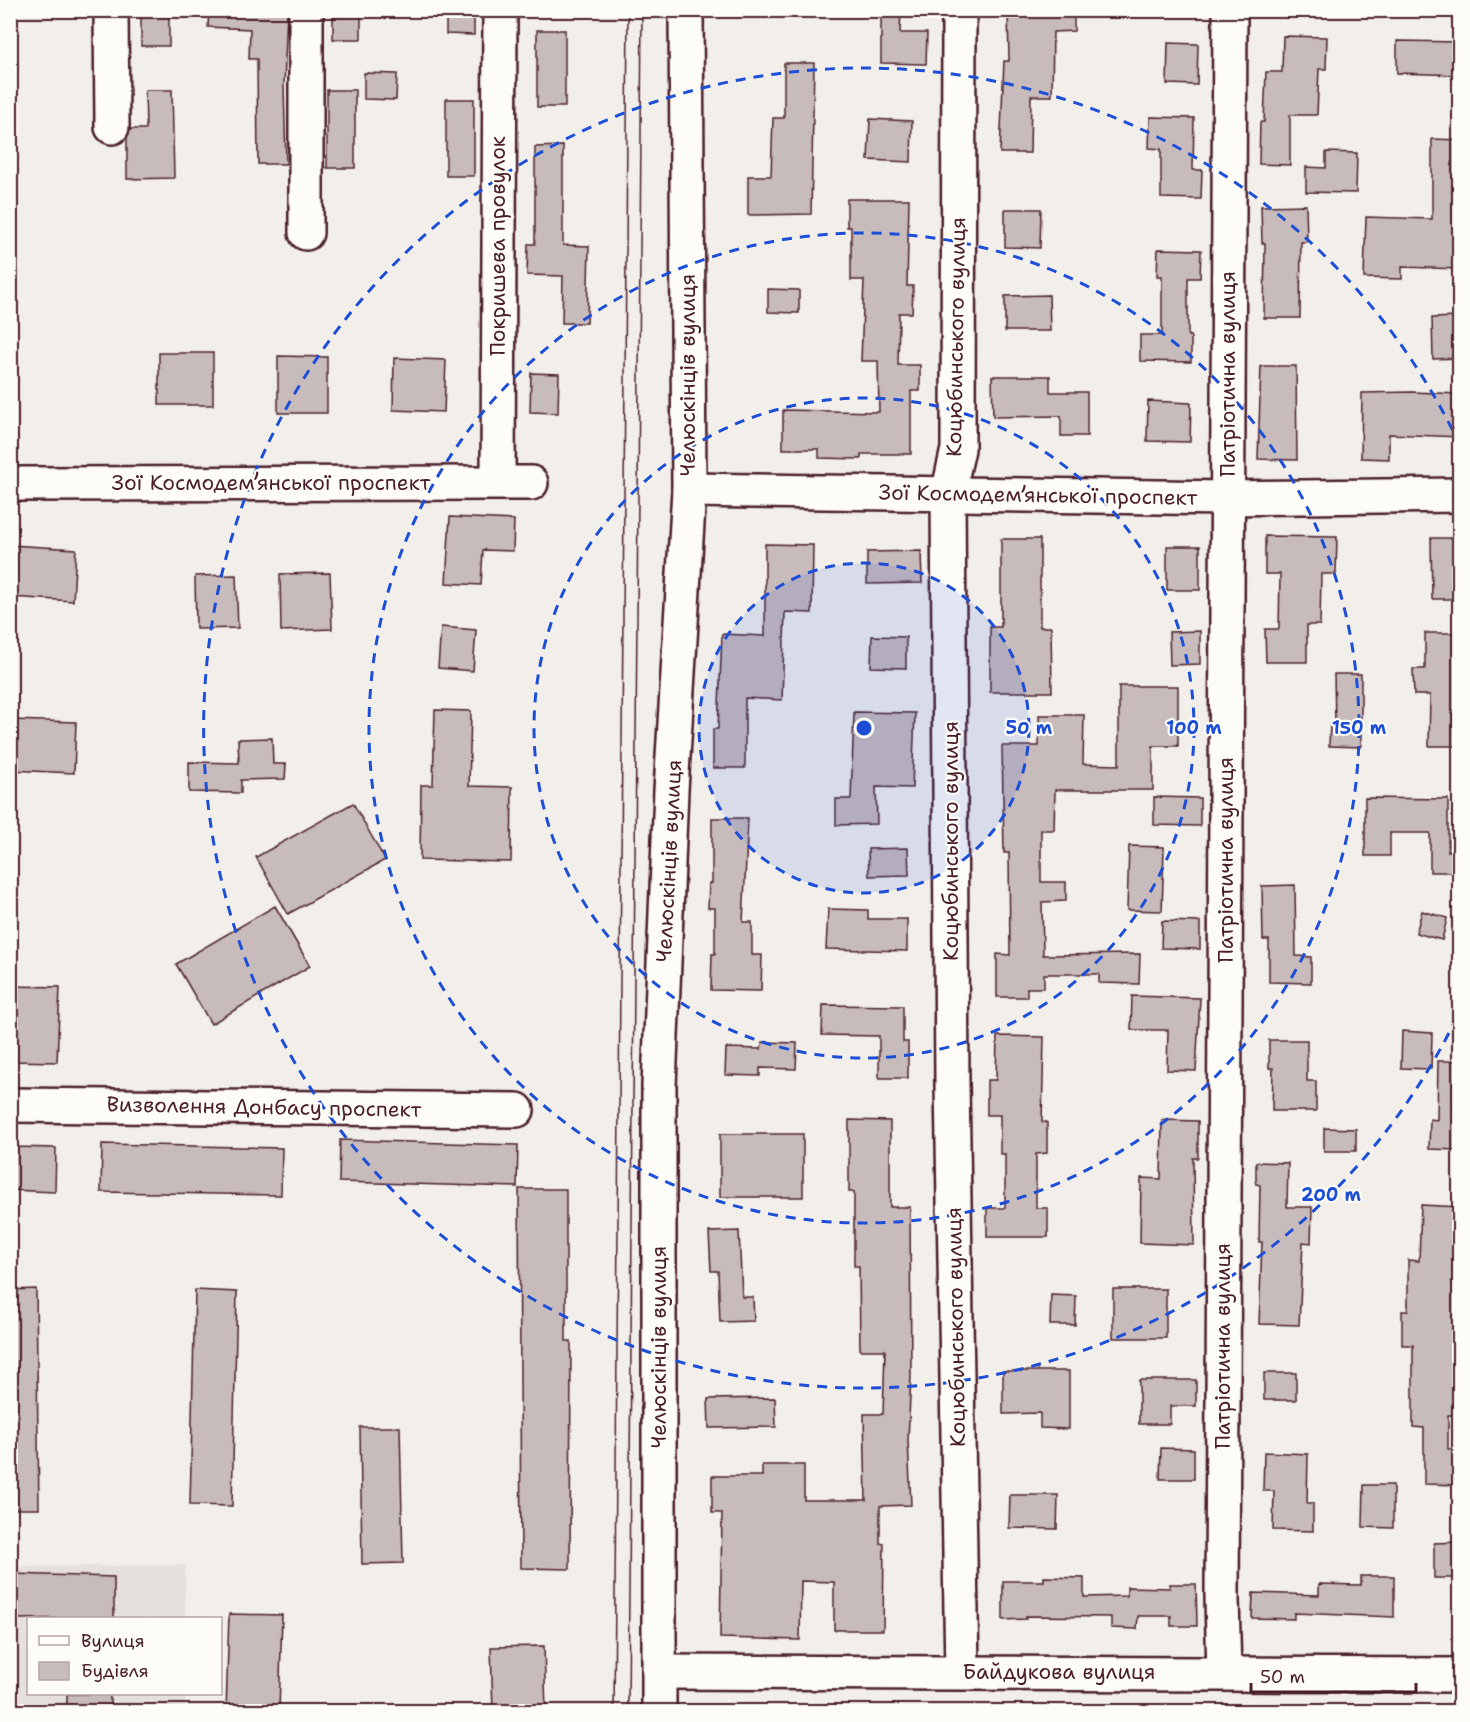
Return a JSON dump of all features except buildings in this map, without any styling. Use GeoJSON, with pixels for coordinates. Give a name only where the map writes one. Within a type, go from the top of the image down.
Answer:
{"type":"FeatureCollection","features":[{"type":"Feature","properties":{"kind":"street"},"geometry":{"type":"LineString","coordinates":[[111,10],[112,126]]}},
{"type":"Feature","properties":{"kind":"street"},"geometry":{"type":"LineString","coordinates":[[306,10],[306,233]]}},
{"type":"Feature","properties":{"kind":"street","name":"Покришева провулок"},"geometry":{"type":"LineString","coordinates":[[498,482],[500,10]]}},
{"type":"Feature","properties":{"kind":"street","name":"Челюскінців вулиця"},"geometry":{"type":"LineString","coordinates":[[659,1712],[659,1086],[671,802],[689,490],[686,10]]}},
{"type":"Feature","properties":{"kind":"street","name":"Коцюбинського вулиця"},"geometry":{"type":"LineString","coordinates":[[959,10],[958,448],[948,494],[952,1084],[962,1672]]}},
{"type":"Feature","properties":{"kind":"street","name":"Патріотична вулиця"},"geometry":{"type":"LineString","coordinates":[[1224,1673],[1222,1598],[1230,10]]}},
{"type":"Feature","properties":{"kind":"street","name":"Зої Космодем’янської проспект"},"geometry":{"type":"LineString","coordinates":[[10,484],[531,483]]}},
{"type":"Feature","properties":{"kind":"street","name":"Зої Космодем’янської проспект"},"geometry":{"type":"LineString","coordinates":[[689,490],[1227,498],[1460,495]]}},
{"type":"Feature","properties":{"kind":"street","name":"Визволення Донбасу проспект"},"geometry":{"type":"LineString","coordinates":[[10,1105],[518,1110]]}},
{"type":"Feature","properties":{"kind":"street","name":"Байдукова вулиця"},"geometry":{"type":"LineString","coordinates":[[659,1672],[1460,1675]]}},
{"type":"Feature","properties":{"kind":"shaded area"},"geometry":{"type":"Polygon","coordinates":[[[185,1565],[185,1617],[27,1617],[27,1695],[185,1695],[185,1711],[11,1711],[10,1567],[185,1565]]]}},
{"type":"Feature","properties":{"kind":"tram line"},"geometry":{"type":"LineString","coordinates":[[614,1712],[628,10]]}},
{"type":"Feature","properties":{"kind":"tram line"},"geometry":{"type":"LineString","coordinates":[[628,1712],[642,10]]}}]}
